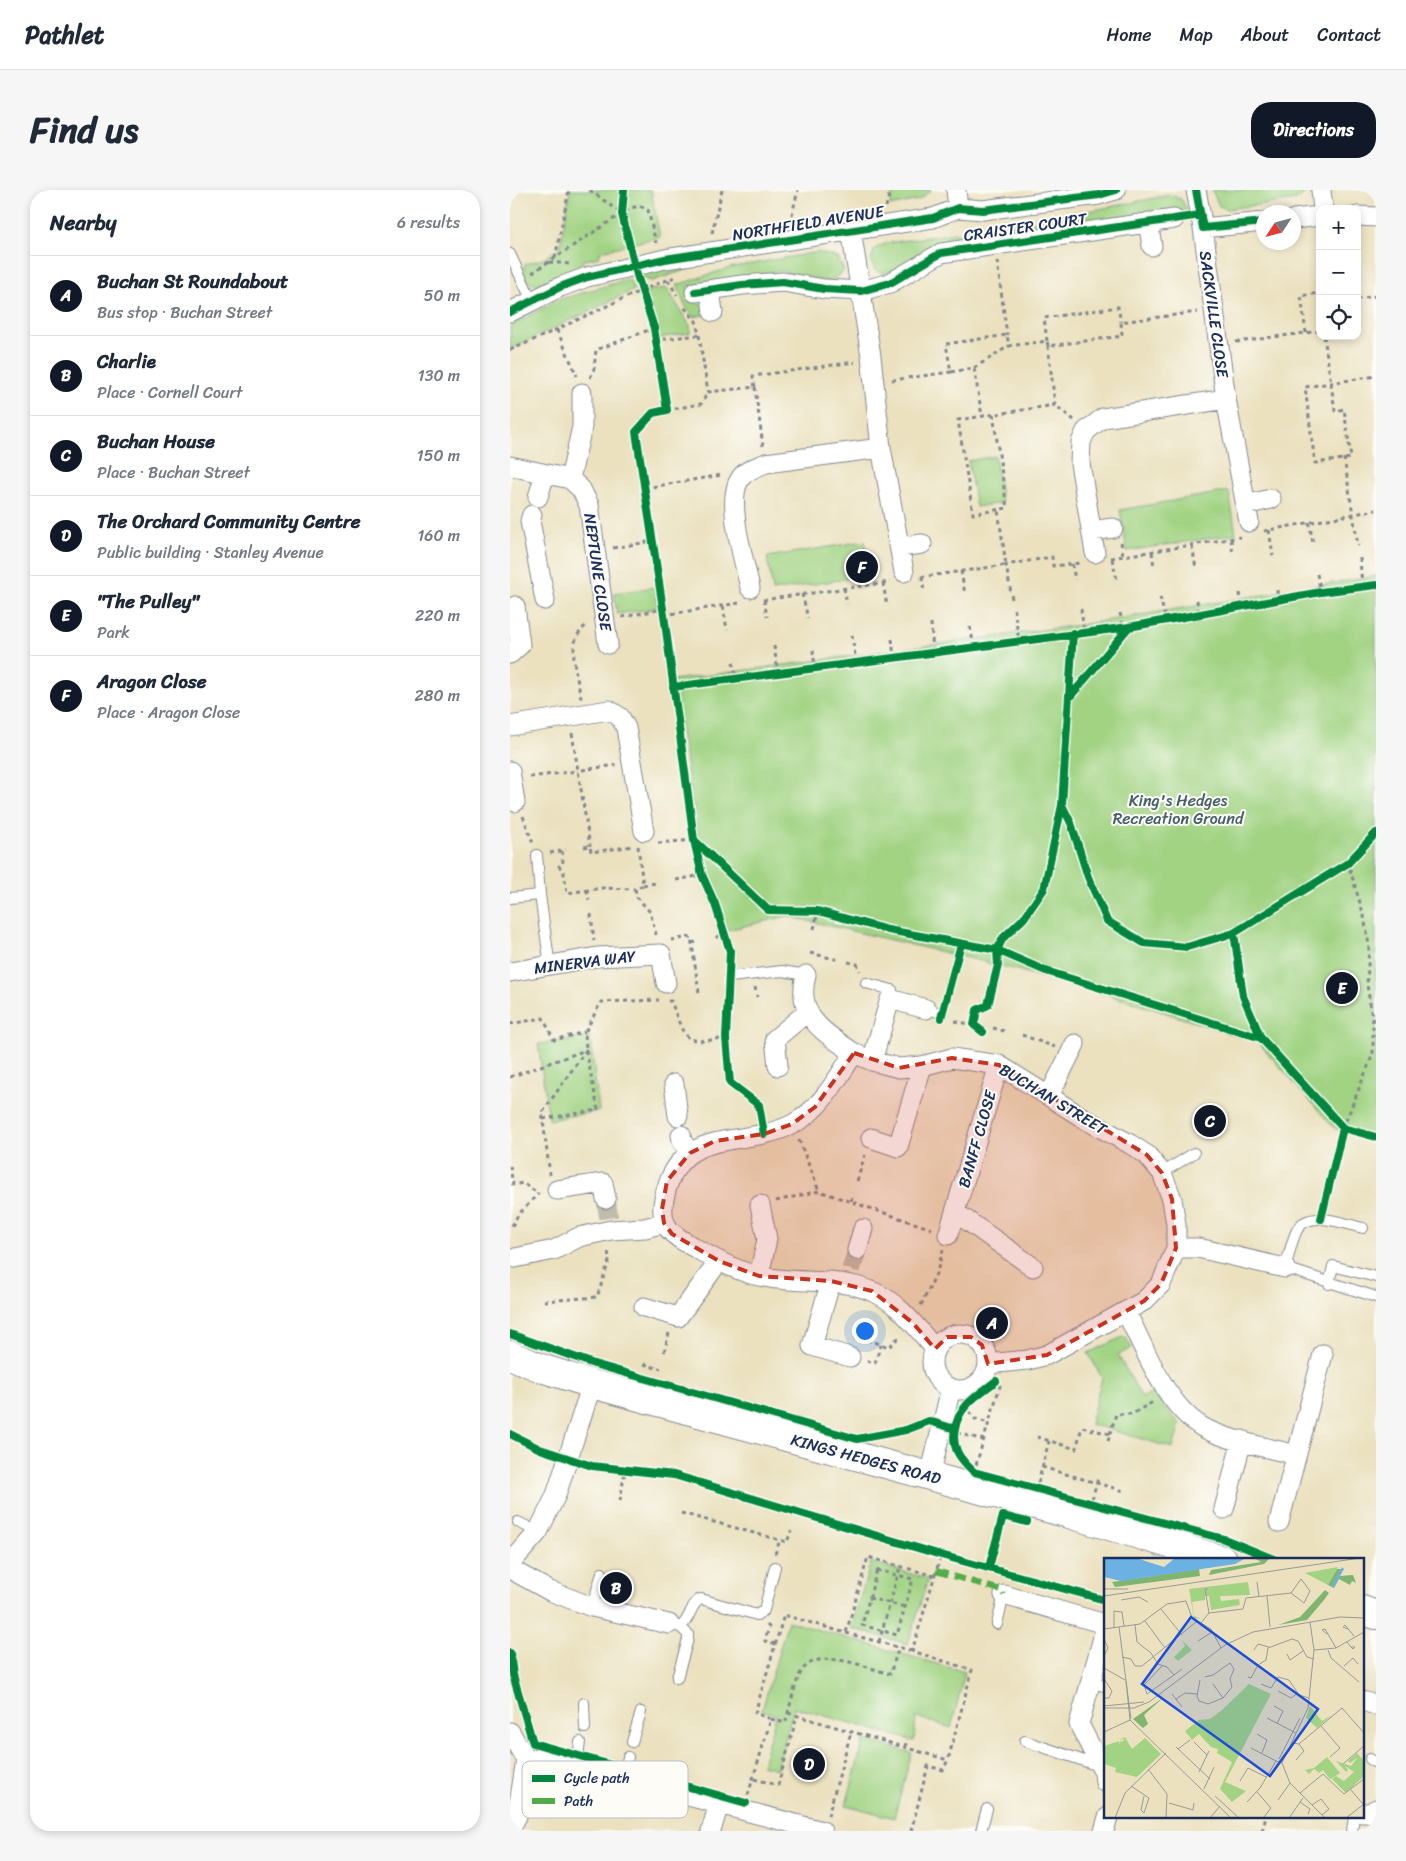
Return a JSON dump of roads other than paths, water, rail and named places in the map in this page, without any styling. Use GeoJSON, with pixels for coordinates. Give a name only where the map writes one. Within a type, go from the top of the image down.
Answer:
{"type":"FeatureCollection","features":[{"type":"Feature","properties":{"kind":"street","name":"NORTHFIELD AVENUE"},"geometry":{"type":"LineString","coordinates":[[510,312],[587,277],[665,259],[933,218],[957,199],[983,210],[1099,195],[1116,190]]}},
{"type":"Feature","properties":{"kind":"street","name":"SACKVILLE CLOSE"},"geometry":{"type":"LineString","coordinates":[[1196,190],[1244,523],[1271,500]]}},
{"type":"Feature","properties":{"kind":"street"},"geometry":{"type":"LineString","coordinates":[[1321,190],[1323,205]]}},
{"type":"Feature","properties":{"kind":"street"},"geometry":{"type":"LineString","coordinates":[[1301,218],[1316,216]]}},
{"type":"Feature","properties":{"kind":"street"},"geometry":{"type":"LineString","coordinates":[[1361,216],[1376,217]]}},
{"type":"Feature","properties":{"kind":"street","name":"CRAISTER COURT"},"geometry":{"type":"LineString","coordinates":[[709,316],[703,291],[783,282],[824,289],[861,291],[890,283],[941,253],[1174,219]]}},
{"type":"Feature","properties":{"kind":"street"},"geometry":{"type":"LineString","coordinates":[[1148,222],[1152,246]]}},
{"type":"Feature","properties":{"kind":"street"},"geometry":{"type":"LineString","coordinates":[[1202,228],[1256,223]]}},
{"type":"Feature","properties":{"kind":"street"},"geometry":{"type":"LineString","coordinates":[[851,230],[874,383],[881,448],[900,547],[910,577]]}},
{"type":"Feature","properties":{"kind":"street"},"geometry":{"type":"LineString","coordinates":[[510,466],[570,479],[582,427],[582,393]]}},
{"type":"Feature","properties":{"kind":"street","name":"SACKVILLE CLOSE"},"geometry":{"type":"LineString","coordinates":[[1104,556],[1091,531],[1080,463],[1081,442],[1093,424],[1103,418],[1134,419],[1226,399]]}},
{"type":"Feature","properties":{"kind":"street"},"geometry":{"type":"LineString","coordinates":[[751,593],[734,506],[740,478],[751,469],[766,464],[881,448]]}},
{"type":"Feature","properties":{"kind":"street"},"geometry":{"type":"LineString","coordinates":[[538,497],[545,474]]}},
{"type":"Feature","properties":{"kind":"street","name":"NEPTUNE CLOSE"},"geometry":{"type":"LineString","coordinates":[[570,479],[581,489],[589,504],[608,644]]}},
{"type":"Feature","properties":{"kind":"street"},"geometry":{"type":"LineString","coordinates":[[532,515],[530,522],[545,600]]}},
{"type":"Feature","properties":{"kind":"street"},"geometry":{"type":"LineString","coordinates":[[1091,531],[1113,528]]}},
{"type":"Feature","properties":{"kind":"street"},"geometry":{"type":"LineString","coordinates":[[900,547],[922,544]]}},
{"type":"Feature","properties":{"kind":"street"},"geometry":{"type":"LineString","coordinates":[[510,654],[520,645],[515,606]]}},
{"type":"Feature","properties":{"kind":"street"},"geometry":{"type":"LineString","coordinates":[[510,726],[609,710],[620,717],[626,728],[641,838]]}},
{"type":"Feature","properties":{"kind":"street"},"geometry":{"type":"LineString","coordinates":[[511,775],[515,802]]}},
{"type":"Feature","properties":{"kind":"street","name":"MINERVA WAY"},"geometry":{"type":"LineString","coordinates":[[510,972],[664,947],[666,982]]}},
{"type":"Feature","properties":{"kind":"street"},"geometry":{"type":"LineString","coordinates":[[778,1066],[775,1038],[806,1012],[802,1000],[806,975]]}},
{"type":"Feature","properties":{"kind":"street"},"geometry":{"type":"LineString","coordinates":[[872,1061],[890,999],[934,1011]]}},
{"type":"Feature","properties":{"kind":"street","name":"BUCHAN STREET"},"geometry":{"type":"LineString","coordinates":[[806,1012],[828,1035],[854,1054],[872,1061],[899,1068],[922,1066],[952,1058],[999,1064],[1147,1155],[1162,1173],[1172,1199],[1176,1225],[1176,1248],[1161,1284],[1144,1301],[1047,1355],[992,1373]]}},
{"type":"Feature","properties":{"kind":"street"},"geometry":{"type":"LineString","coordinates":[[1049,1096],[1073,1048]]}},
{"type":"Feature","properties":{"kind":"street"},"geometry":{"type":"LineString","coordinates":[[854,1054],[815,1107],[792,1124],[764,1134],[715,1141],[690,1153],[676,1166],[667,1181],[662,1210],[664,1223],[672,1234],[719,1261],[759,1276],[796,1281],[843,1278],[872,1291],[888,1300],[913,1323],[935,1349]]}},
{"type":"Feature","properties":{"kind":"street","name":"BANFF CLOSE"},"geometry":{"type":"LineString","coordinates":[[948,1235],[999,1064]]}},
{"type":"Feature","properties":{"kind":"street"},"geometry":{"type":"LineString","coordinates":[[871,1138],[898,1147],[922,1066]]}},
{"type":"Feature","properties":{"kind":"street"},"geometry":{"type":"LineString","coordinates":[[674,1084],[678,1116]]}},
{"type":"Feature","properties":{"kind":"street"},"geometry":{"type":"LineString","coordinates":[[681,1135],[682,1141],[690,1153]]}},
{"type":"Feature","properties":{"kind":"street"},"geometry":{"type":"LineString","coordinates":[[554,1190],[603,1183],[606,1199]]}},
{"type":"Feature","properties":{"kind":"street"},"geometry":{"type":"LineString","coordinates":[[759,1276],[767,1240],[760,1204]]}},
{"type":"Feature","properties":{"kind":"street"},"geometry":{"type":"LineString","coordinates":[[955,1212],[1032,1267]]}},
{"type":"Feature","properties":{"kind":"street"},"geometry":{"type":"LineString","coordinates":[[516,1258],[546,1252],[608,1227],[645,1228],[664,1223]]}},
{"type":"Feature","properties":{"kind":"street"},"geometry":{"type":"LineString","coordinates":[[857,1250],[863,1230]]}},
{"type":"Feature","properties":{"kind":"street"},"geometry":{"type":"LineString","coordinates":[[1176,1248],[1198,1248],[1285,1268]]}},
{"type":"Feature","properties":{"kind":"street"},"geometry":{"type":"LineString","coordinates":[[644,1307],[678,1317],[719,1261]]}},
{"type":"Feature","properties":{"kind":"street"},"geometry":{"type":"LineString","coordinates":[[843,1278],[812,1346],[850,1357]]}},
{"type":"Feature","properties":{"kind":"street"},"geometry":{"type":"LineString","coordinates":[[1126,1312],[1169,1394],[1188,1417],[1205,1428],[1296,1455]]}},
{"type":"Feature","properties":{"kind":"street"},"geometry":{"type":"LineString","coordinates":[[957,1334],[971,1337],[982,1345],[992,1373],[983,1377],[976,1385],[958,1390],[951,1388],[938,1380],[933,1370],[932,1360],[935,1349],[947,1337],[957,1334]]}},
{"type":"Feature","properties":{"kind":"street"},"geometry":{"type":"LineString","coordinates":[[1279,1522],[1323,1354]]}},
{"type":"Feature","properties":{"kind":"street","name":"KINGS HEDGES ROAD"},"geometry":{"type":"LineString","coordinates":[[510,1355],[541,1368],[592,1384],[930,1476],[1216,1558]]}},
{"type":"Feature","properties":{"kind":"street"},"geometry":{"type":"LineString","coordinates":[[510,1564],[538,1532],[556,1495],[592,1384]]}},
{"type":"Feature","properties":{"kind":"street"},"geometry":{"type":"LineString","coordinates":[[930,1476],[952,1427],[951,1388]]}},
{"type":"Feature","properties":{"kind":"street"},"geometry":{"type":"LineString","coordinates":[[1224,1509],[1242,1440]]}},
{"type":"Feature","properties":{"kind":"street"},"geometry":{"type":"LineString","coordinates":[[510,1569],[550,1591],[592,1607],[675,1626]]}},
{"type":"Feature","properties":{"kind":"street"},"geometry":{"type":"LineString","coordinates":[[1004,1595],[1104,1624]]}},
{"type":"Feature","properties":{"kind":"street"},"geometry":{"type":"LineString","coordinates":[[1364,1611],[1376,1615]]}},
{"type":"Feature","properties":{"kind":"street"},"geometry":{"type":"LineString","coordinates":[[1103,1773],[1079,1724],[1098,1684],[1104,1638]]}},
{"type":"Feature","properties":{"kind":"street"},"geometry":{"type":"LineString","coordinates":[[510,1732],[526,1760],[547,1759],[554,1761]]}},
{"type":"Feature","properties":{"kind":"street"},"geometry":{"type":"LineString","coordinates":[[510,1829],[517,1816],[522,1785]]}},
{"type":"Feature","properties":{"kind":"street"},"geometry":{"type":"LineString","coordinates":[[688,1796],[744,1810],[824,1826]]}},
{"type":"Feature","properties":{"kind":"street"},"geometry":{"type":"LineString","coordinates":[[711,1831],[719,1804]]}},
{"type":"Feature","properties":{"kind":"street"},"geometry":{"type":"LineString","coordinates":[[1104,1831],[1108,1818]]}},
{"type":"Feature","properties":{"kind":"lane"},"geometry":{"type":"LineString","coordinates":[[510,254],[532,301]]}},
{"type":"Feature","properties":{"kind":"lane"},"geometry":{"type":"LineString","coordinates":[[537,855],[540,895],[550,966]]}},
{"type":"Feature","properties":{"kind":"lane"},"geometry":{"type":"LineString","coordinates":[[510,898],[540,895]]}},
{"type":"Feature","properties":{"kind":"lane"},"geometry":{"type":"LineString","coordinates":[[730,977],[782,970],[806,975]]}},
{"type":"Feature","properties":{"kind":"lane"},"geometry":{"type":"LineString","coordinates":[[866,983],[892,990],[890,999]]}},
{"type":"Feature","properties":{"kind":"lane"},"geometry":{"type":"LineString","coordinates":[[1162,1173],[1194,1153]]}},
{"type":"Feature","properties":{"kind":"lane"},"geometry":{"type":"LineString","coordinates":[[1363,1228],[1321,1219],[1307,1221],[1297,1229],[1285,1268],[1329,1284],[1376,1297]]}},
{"type":"Feature","properties":{"kind":"lane"},"geometry":{"type":"LineString","coordinates":[[1329,1284],[1333,1266],[1376,1277]]}},
{"type":"Feature","properties":{"kind":"lane"},"geometry":{"type":"LineString","coordinates":[[518,1522],[538,1532]]}},
{"type":"Feature","properties":{"kind":"lane"},"geometry":{"type":"LineString","coordinates":[[675,1626],[686,1622],[697,1601],[701,1600],[757,1615],[764,1610],[775,1567]]}},
{"type":"Feature","properties":{"kind":"lane"},"geometry":{"type":"LineString","coordinates":[[592,1607],[602,1573]]}},
{"type":"Feature","properties":{"kind":"lane"},"geometry":{"type":"LineString","coordinates":[[997,1624],[1004,1595]]}},
{"type":"Feature","properties":{"kind":"lane"},"geometry":{"type":"LineString","coordinates":[[675,1626],[688,1634],[678,1678]]}},
{"type":"Feature","properties":{"kind":"lane"},"geometry":{"type":"LineString","coordinates":[[584,1704],[584,1728]]}},
{"type":"Feature","properties":{"kind":"lane"},"geometry":{"type":"LineString","coordinates":[[632,1742],[641,1712]]}},
{"type":"Feature","properties":{"kind":"lane"},"geometry":{"type":"LineString","coordinates":[[578,1761],[580,1742]]}},
{"type":"Feature","properties":{"kind":"lane"},"geometry":{"type":"LineString","coordinates":[[1025,1742],[1103,1773]]}},
{"type":"Feature","properties":{"kind":"lane"},"geometry":{"type":"LineString","coordinates":[[627,1761],[628,1757]]}},
{"type":"Feature","properties":{"kind":"lane"},"geometry":{"type":"LineString","coordinates":[[980,1831],[987,1809]]}},
{"type":"Feature","properties":{"kind":"lane"},"geometry":{"type":"LineString","coordinates":[[1352,1831],[1367,1815]]}},
{"type":"Feature","properties":{"kind":"tunnel"},"geometry":{"type":"LineString","coordinates":[[606,1199],[609,1219]]}},
{"type":"Feature","properties":{"kind":"tunnel"},"geometry":{"type":"LineString","coordinates":[[851,1270],[857,1250]]}},
{"type":"Feature","properties":{"kind":"place","name":"Aragon Close"},"geometry":{"type":"Point","coordinates":[862,567]}},
{"type":"Feature","properties":{"kind":"place","name":"\"The Pulley\""},"geometry":{"type":"Point","coordinates":[1342,988]}},
{"type":"Feature","properties":{"kind":"place","name":"Buchan House"},"geometry":{"type":"Point","coordinates":[1210,1121]}},
{"type":"Feature","properties":{"kind":"place","name":"Buchan St Roundabout"},"geometry":{"type":"Point","coordinates":[992,1323]}},
{"type":"Feature","properties":{"kind":"place","name":"Charlie"},"geometry":{"type":"Point","coordinates":[616,1588]}},
{"type":"Feature","properties":{"kind":"place","name":"The Orchard Community Centre"},"geometry":{"type":"Point","coordinates":[809,1764]}},
{"type":"Feature","properties":{"kind":"park label","name":"King's Hedges Recreation Ground"},"geometry":{"type":"Point","coordinates":[1178,809]}}]}
